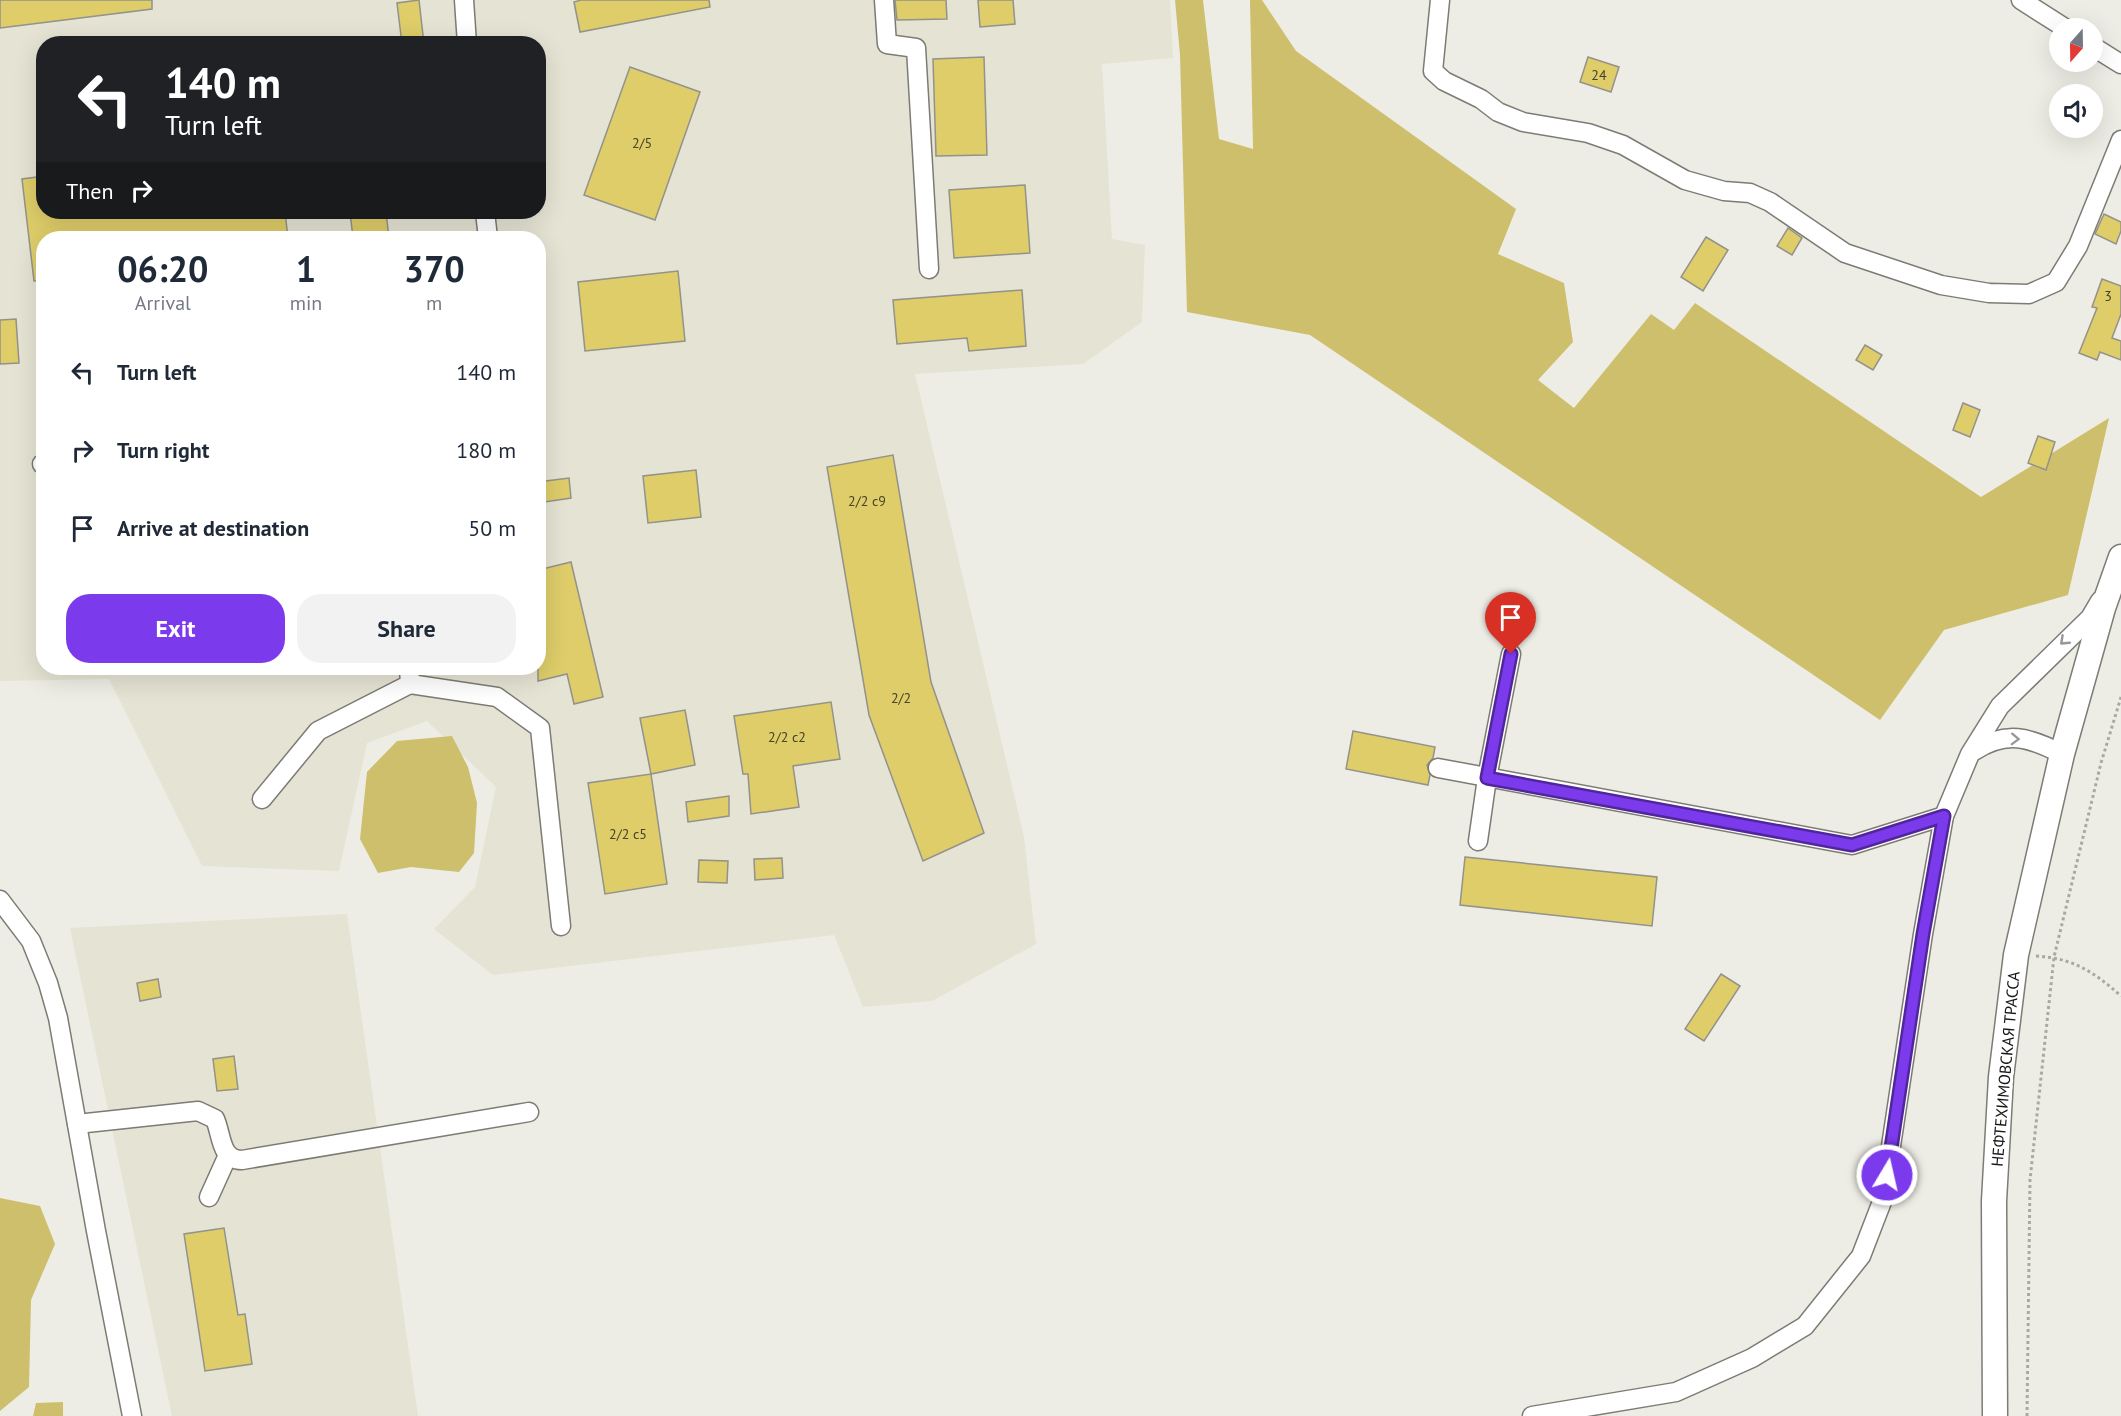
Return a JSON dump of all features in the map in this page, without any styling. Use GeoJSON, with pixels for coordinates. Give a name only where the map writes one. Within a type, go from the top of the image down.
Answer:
{"type":"FeatureCollection","features":[{"type":"Feature","properties":{"kind":"main road","name":"НЕФТЕХИМОВСКАЯ ТРАССА"},"geometry":{"type":"LineString","coordinates":[[1995,1416],[1994,1201],[2001,1077],[2016,955],[2062,754],[2121,557]]}},
{"type":"Feature","properties":{"kind":"street"},"geometry":{"type":"LineString","coordinates":[[464,0],[466,36]]}},
{"type":"Feature","properties":{"kind":"street"},"geometry":{"type":"LineString","coordinates":[[884,0],[887,44],[916,48],[929,269]]}},
{"type":"Feature","properties":{"kind":"street"},"geometry":{"type":"LineString","coordinates":[[1440,0],[1433,70],[1444,81],[1481,99],[1498,112],[1523,122],[1588,133],[1623,145],[1685,180],[1724,191],[1750,193],[1770,202],[1845,253],[1941,285],[1989,293],[2029,294],[2056,282],[2078,246],[2121,140]]}},
{"type":"Feature","properties":{"kind":"street"},"geometry":{"type":"LineString","coordinates":[[2020,0],[2050,18]]}},
{"type":"Feature","properties":{"kind":"street"},"geometry":{"type":"LineString","coordinates":[[2103,53],[2121,64]]}},
{"type":"Feature","properties":{"kind":"street"},"geometry":{"type":"LineString","coordinates":[[1532,1416],[1677,1392],[1752,1358],[1805,1326],[1861,1256],[1883,1199],[1923,934],[1944,816],[1970,754],[2000,706],[2090,618],[2114,580]]}},
{"type":"Feature","properties":{"kind":"street"},"geometry":{"type":"LineString","coordinates":[[1478,841],[1487,778],[1511,654]]}},
{"type":"Feature","properties":{"kind":"street"},"geometry":{"type":"LineString","coordinates":[[262,799],[318,731],[410,676],[497,697],[540,728],[561,926]]}},
{"type":"Feature","properties":{"kind":"street"},"geometry":{"type":"LineString","coordinates":[[1970,754],[1990,740],[2016,738],[2041,743],[2062,754]]}},
{"type":"Feature","properties":{"kind":"street"},"geometry":{"type":"LineString","coordinates":[[1438,768],[1852,845],[1944,816]]}},
{"type":"Feature","properties":{"kind":"street"},"geometry":{"type":"LineString","coordinates":[[0,900],[31,941],[48,983],[58,1018],[132,1416]]}},
{"type":"Feature","properties":{"kind":"street"},"geometry":{"type":"LineString","coordinates":[[77,1124],[198,1111],[215,1119],[228,1155],[234,1160],[242,1160],[530,1112]]}},
{"type":"Feature","properties":{"kind":"street"},"geometry":{"type":"LineString","coordinates":[[209,1197],[228,1155]]}},
{"type":"Feature","properties":{"kind":"path"},"geometry":{"type":"LineString","coordinates":[[2027,1416],[2030,1180],[2054,957],[2102,763],[2121,697]]}},
{"type":"Feature","properties":{"kind":"path"},"geometry":{"type":"LineString","coordinates":[[2016,955],[2054,957],[2095,973],[2121,996]]}},
{"type":"Feature","properties":{"kind":"shaded area"},"geometry":{"type":"Polygon","coordinates":[[[0,0],[1170,0],[1173,58],[1102,64],[1112,239],[1145,245],[1142,322],[1083,364],[915,374],[1024,837],[1036,944],[932,1001],[863,1007],[834,935],[493,975],[434,929],[475,887],[496,787],[427,721],[367,743],[339,871],[202,866],[109,679],[0,681],[0,0]]]}},
{"type":"Feature","properties":{"kind":"shaded area"},"geometry":{"type":"Polygon","coordinates":[[[1175,0],[1203,0],[1219,139],[1253,149],[1250,0],[1262,0],[1296,51],[1516,209],[1498,254],[1564,283],[1573,342],[1538,380],[1574,408],[1651,314],[1674,330],[1695,303],[1981,497],[2109,418],[2068,595],[1944,630],[1880,720],[1310,335],[1187,312],[1180,55],[1175,0]]]}},
{"type":"Feature","properties":{"kind":"shaded area"},"geometry":{"type":"Polygon","coordinates":[[[452,736],[468,767],[477,803],[474,853],[459,872],[411,867],[378,873],[360,839],[367,772],[397,741],[452,736]]]}},
{"type":"Feature","properties":{"kind":"shaded area"},"geometry":{"type":"Polygon","coordinates":[[[347,914],[418,1416],[172,1416],[70,928],[347,914]]]}},
{"type":"Feature","properties":{"kind":"shaded area"},"geometry":{"type":"Polygon","coordinates":[[[0,1198],[40,1206],[55,1244],[31,1300],[29,1387],[0,1411],[0,1198]]]}},
{"type":"Feature","properties":{"kind":"shaded area"},"geometry":{"type":"Polygon","coordinates":[[[63,1402],[63,1416],[33,1416],[36,1403],[63,1402]]]}},
{"type":"Feature","properties":{"kind":"building"},"geometry":{"type":"Polygon","coordinates":[[[0,0],[152,0],[152,9],[0,28],[0,0]]]}},
{"type":"Feature","properties":{"kind":"building"},"geometry":{"type":"Polygon","coordinates":[[[419,0],[423,36],[401,36],[397,3],[419,0]]]}},
{"type":"Feature","properties":{"kind":"building"},"geometry":{"type":"Polygon","coordinates":[[[581,0],[709,0],[710,7],[580,32],[574,2],[581,0]]]}},
{"type":"Feature","properties":{"kind":"building"},"geometry":{"type":"Polygon","coordinates":[[[895,0],[946,0],[947,19],[897,20],[895,0]]]}},
{"type":"Feature","properties":{"kind":"building"},"geometry":{"type":"Polygon","coordinates":[[[978,0],[1013,0],[1015,24],[980,27],[978,0]]]}},
{"type":"Feature","properties":{"kind":"building"},"geometry":{"type":"Polygon","coordinates":[[[984,57],[987,155],[936,156],[933,59],[984,57]]]}},
{"type":"Feature","properties":{"kind":"building"},"geometry":{"type":"Polygon","coordinates":[[[1588,57],[1619,67],[1611,92],[1580,82],[1588,57]]]}},
{"type":"Feature","properties":{"kind":"building"},"geometry":{"type":"Polygon","coordinates":[[[630,67],[700,92],[655,220],[584,195],[630,67]]]}},
{"type":"Feature","properties":{"kind":"building"},"geometry":{"type":"Polygon","coordinates":[[[36,177],[36,219],[286,219],[287,231],[36,231],[36,281],[34,281],[22,179],[36,177]]]}},
{"type":"Feature","properties":{"kind":"building"},"geometry":{"type":"Polygon","coordinates":[[[1025,185],[1030,253],[954,258],[949,190],[1025,185]]]}},
{"type":"Feature","properties":{"kind":"building"},"geometry":{"type":"Polygon","coordinates":[[[2104,214],[2121,222],[2121,231],[2116,244],[2095,234],[2104,214]]]}},
{"type":"Feature","properties":{"kind":"building"},"geometry":{"type":"Polygon","coordinates":[[[351,219],[387,219],[388,231],[352,231],[351,219]]]}},
{"type":"Feature","properties":{"kind":"building"},"geometry":{"type":"Polygon","coordinates":[[[1788,228],[1802,238],[1792,255],[1777,246],[1788,228]]]}},
{"type":"Feature","properties":{"kind":"building"},"geometry":{"type":"Polygon","coordinates":[[[1706,237],[1728,250],[1703,291],[1681,277],[1706,237]]]}},
{"type":"Feature","properties":{"kind":"building"},"geometry":{"type":"Polygon","coordinates":[[[678,271],[685,341],[585,351],[578,282],[678,271]]]}},
{"type":"Feature","properties":{"kind":"building"},"geometry":{"type":"Polygon","coordinates":[[[2102,279],[2121,286],[2121,314],[2112,338],[2121,341],[2121,360],[2100,352],[2097,360],[2079,353],[2097,308],[2092,307],[2102,279]]]}},
{"type":"Feature","properties":{"kind":"building"},"geometry":{"type":"Polygon","coordinates":[[[1022,290],[1026,346],[969,351],[967,338],[897,344],[893,300],[1022,290]]]}},
{"type":"Feature","properties":{"kind":"building"},"geometry":{"type":"Polygon","coordinates":[[[16,319],[19,363],[0,364],[0,320],[16,319]]]}},
{"type":"Feature","properties":{"kind":"building"},"geometry":{"type":"Polygon","coordinates":[[[1865,345],[1882,355],[1873,370],[1856,360],[1865,345]]]}},
{"type":"Feature","properties":{"kind":"building"},"geometry":{"type":"Polygon","coordinates":[[[1963,403],[1980,410],[1970,437],[1953,430],[1963,403]]]}},
{"type":"Feature","properties":{"kind":"building"},"geometry":{"type":"Polygon","coordinates":[[[2038,436],[2055,442],[2046,470],[2028,463],[2038,436]]]}},
{"type":"Feature","properties":{"kind":"building"},"geometry":{"type":"Polygon","coordinates":[[[893,455],[931,682],[984,833],[923,861],[869,715],[827,467],[893,455]]]}},
{"type":"Feature","properties":{"kind":"building"},"geometry":{"type":"Polygon","coordinates":[[[696,470],[701,517],[648,523],[643,476],[696,470]]]}},
{"type":"Feature","properties":{"kind":"building"},"geometry":{"type":"Polygon","coordinates":[[[569,478],[571,498],[546,502],[546,481],[569,478]]]}},
{"type":"Feature","properties":{"kind":"building"},"geometry":{"type":"Polygon","coordinates":[[[571,562],[603,697],[574,704],[567,674],[538,681],[538,675],[546,675],[546,568],[571,562]]]}},
{"type":"Feature","properties":{"kind":"building"},"geometry":{"type":"Polygon","coordinates":[[[831,702],[840,759],[793,766],[799,807],[751,814],[748,774],[743,774],[734,716],[831,702]]]}},
{"type":"Feature","properties":{"kind":"building"},"geometry":{"type":"Polygon","coordinates":[[[685,710],[695,765],[651,774],[640,718],[685,710]]]}},
{"type":"Feature","properties":{"kind":"building"},"geometry":{"type":"Polygon","coordinates":[[[1353,731],[1435,747],[1433,758],[1427,765],[1430,775],[1428,785],[1346,769],[1353,731]]]}},
{"type":"Feature","properties":{"kind":"building"},"geometry":{"type":"Polygon","coordinates":[[[651,774],[667,884],[605,894],[588,783],[651,774]]]}},
{"type":"Feature","properties":{"kind":"building"},"geometry":{"type":"Polygon","coordinates":[[[729,796],[729,816],[688,822],[686,802],[729,796]]]}},
{"type":"Feature","properties":{"kind":"building"},"geometry":{"type":"Polygon","coordinates":[[[1465,857],[1657,877],[1652,926],[1460,905],[1465,857]]]}},
{"type":"Feature","properties":{"kind":"building"},"geometry":{"type":"Polygon","coordinates":[[[782,858],[783,878],[755,880],[754,859],[782,858]]]}},
{"type":"Feature","properties":{"kind":"building"},"geometry":{"type":"Polygon","coordinates":[[[699,860],[728,861],[727,883],[698,882],[699,860]]]}},
{"type":"Feature","properties":{"kind":"building"},"geometry":{"type":"Polygon","coordinates":[[[1721,974],[1740,986],[1704,1041],[1685,1029],[1721,974]]]}},
{"type":"Feature","properties":{"kind":"building"},"geometry":{"type":"Polygon","coordinates":[[[158,979],[161,997],[140,1001],[137,983],[158,979]]]}},
{"type":"Feature","properties":{"kind":"building"},"geometry":{"type":"Polygon","coordinates":[[[234,1056],[238,1089],[217,1091],[213,1059],[234,1056]]]}},
{"type":"Feature","properties":{"kind":"building"},"geometry":{"type":"Polygon","coordinates":[[[224,1228],[238,1315],[245,1314],[252,1364],[205,1371],[184,1234],[224,1228]]]}},
{"type":"Feature","properties":{"kind":"route"},"geometry":{"type":"LineString","coordinates":[[1511,654],[1487,778],[1852,845],[1944,816],[1923,934],[1887,1175]]}}]}
